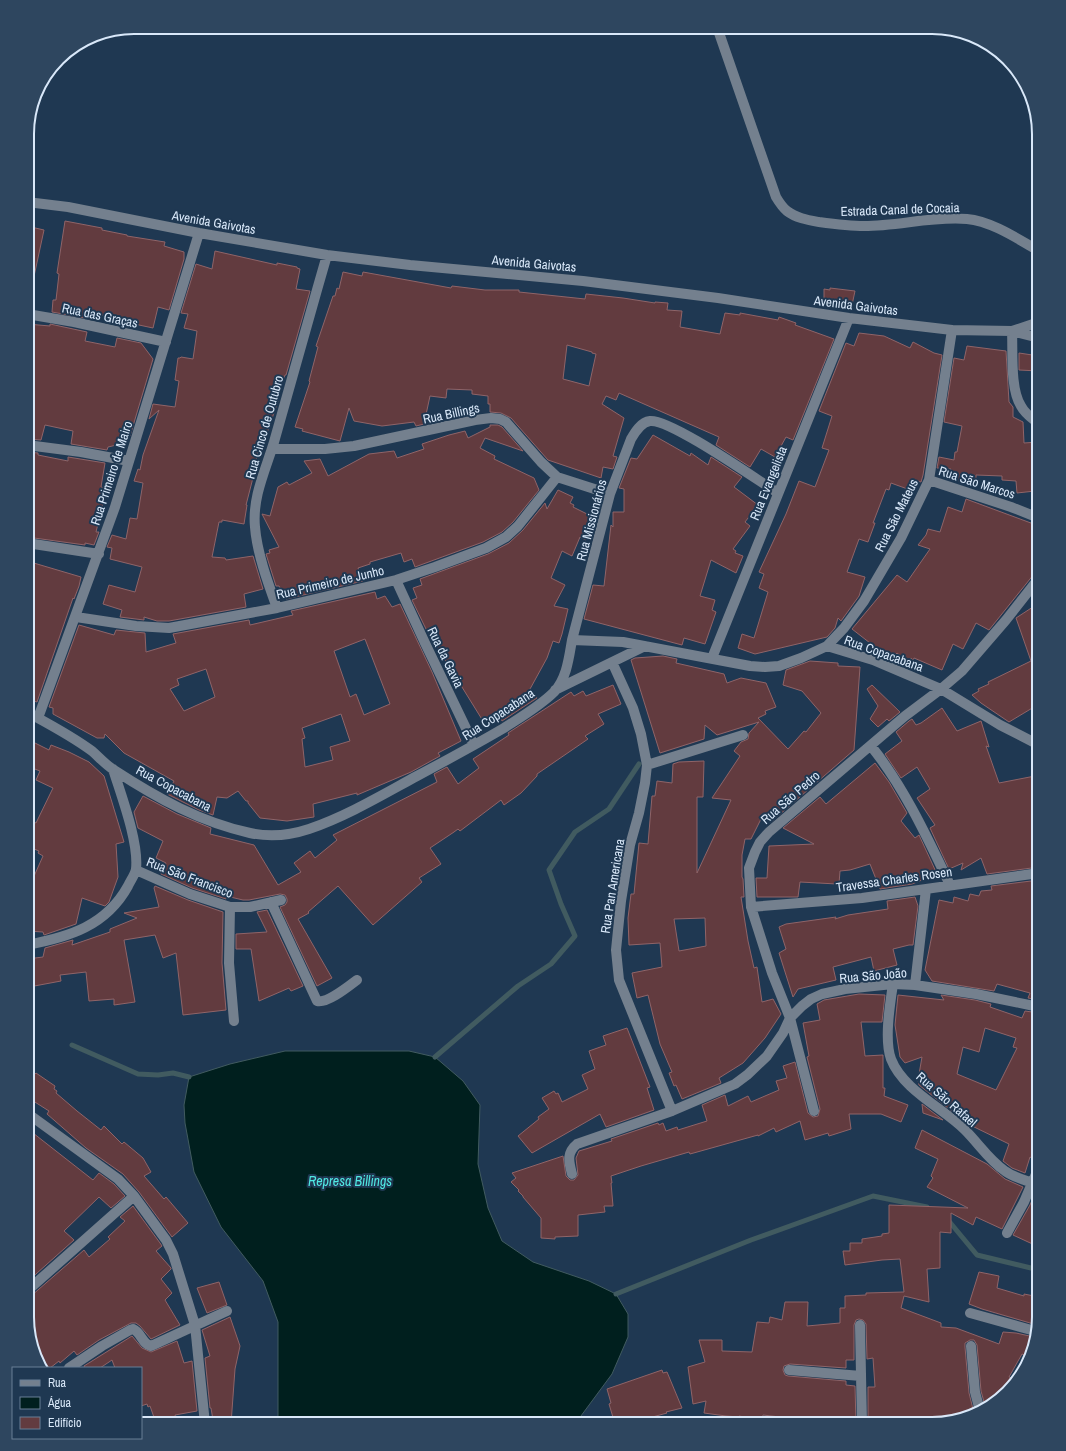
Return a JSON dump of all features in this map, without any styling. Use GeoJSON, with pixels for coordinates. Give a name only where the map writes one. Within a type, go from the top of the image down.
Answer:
{"type":"FeatureCollection","features":[{"type":"Feature","properties":{"kind":"street","name":"Estrada Canal de Cocaia"},"geometry":{"type":"LineString","coordinates":[[719,34],[776,197],[788,212],[809,220],[835,225],[865,226],[933,219],[968,219],[989,225],[1032,247]]}},
{"type":"Feature","properties":{"kind":"street","name":"Avenida Gaivotas"},"geometry":{"type":"LineString","coordinates":[[34,203],[68,207],[199,233],[327,255],[410,265],[583,281],[718,298],[849,318],[952,330],[1012,331],[1032,324]]}},
{"type":"Feature","properties":{"kind":"street","name":"Rua Primeiro de Mairo"},"geometry":{"type":"LineString","coordinates":[[38,718],[99,554],[199,233]]}},
{"type":"Feature","properties":{"kind":"street","name":"Rua Cinco de Outubro"},"geometry":{"type":"LineString","coordinates":[[276,608],[262,562],[255,527],[256,502],[327,255]]}},
{"type":"Feature","properties":{"kind":"street","name":"Rua das Graças"},"geometry":{"type":"LineString","coordinates":[[34,315],[74,322],[166,342]]}},
{"type":"Feature","properties":{"kind":"street","name":"Rua Evangelista"},"geometry":{"type":"LineString","coordinates":[[712,658],[849,318]]}},
{"type":"Feature","properties":{"kind":"street","name":"Rua São Mateus"},"geometry":{"type":"LineString","coordinates":[[827,646],[844,628],[864,602],[901,538],[929,480],[952,330]]}},
{"type":"Feature","properties":{"kind":"street"},"geometry":{"type":"LineString","coordinates":[[1032,336],[1012,331],[1016,395],[1026,414],[1032,419]]}},
{"type":"Feature","properties":{"kind":"street","name":"Rua Billings"},"geometry":{"type":"LineString","coordinates":[[272,449],[325,449],[354,446],[475,420],[491,418],[500,419],[506,422],[537,458],[557,477],[610,494]]}},
{"type":"Feature","properties":{"kind":"street","name":"Rua Missionários"},"geometry":{"type":"LineString","coordinates":[[572,640],[610,494],[633,435],[642,425],[650,421],[663,424],[694,440],[778,493]]}},
{"type":"Feature","properties":{"kind":"street"},"geometry":{"type":"LineString","coordinates":[[34,446],[81,452],[129,461]]}},
{"type":"Feature","properties":{"kind":"street","name":"Rua Primeiro de Junho"},"geometry":{"type":"LineString","coordinates":[[76,617],[136,626],[169,628],[276,608],[396,580],[486,548],[506,537],[518,526],[557,477]]}},
{"type":"Feature","properties":{"kind":"street","name":"Rua São Marcos"},"geometry":{"type":"LineString","coordinates":[[929,480],[1032,515]]}},
{"type":"Feature","properties":{"kind":"street"},"geometry":{"type":"LineString","coordinates":[[34,544],[99,554]]}},
{"type":"Feature","properties":{"kind":"street","name":"Rua da Gavia"},"geometry":{"type":"LineString","coordinates":[[396,580],[474,745]]}},
{"type":"Feature","properties":{"kind":"street","name":"Rua São Pedro"},"geometry":{"type":"LineString","coordinates":[[814,1111],[790,1018],[772,973],[751,907],[750,868],[755,852],[760,842],[769,832],[905,716],[962,671],[989,641],[1032,587]]}},
{"type":"Feature","properties":{"kind":"street","name":"Rua Copacabana"},"geometry":{"type":"LineString","coordinates":[[34,716],[91,751],[112,769],[156,796],[188,813],[210,822],[237,830],[253,834],[274,835],[293,833],[309,829],[358,809],[474,745],[526,714],[555,691],[563,679],[572,640],[623,642],[750,666],[765,667],[779,666],[827,646],[872,660],[941,689],[1000,725],[1032,741]]}},
{"type":"Feature","properties":{"kind":"street"},"geometry":{"type":"LineString","coordinates":[[555,691],[645,646]]}},
{"type":"Feature","properties":{"kind":"street","name":"Rua Pan Americana"},"geometry":{"type":"LineString","coordinates":[[612,662],[633,708],[641,734],[647,764],[645,783],[630,846],[621,901],[616,950],[619,980],[672,1110]]}},
{"type":"Feature","properties":{"kind":"street"},"geometry":{"type":"LineString","coordinates":[[647,764],[743,735]]}},
{"type":"Feature","properties":{"kind":"street"},"geometry":{"type":"LineString","coordinates":[[871,746],[893,774],[950,885]]}},
{"type":"Feature","properties":{"kind":"street"},"geometry":{"type":"LineString","coordinates":[[34,944],[57,939],[89,926],[109,911],[122,895],[136,870],[134,845],[112,769]]}},
{"type":"Feature","properties":{"kind":"street","name":"Rua São Francisco"},"geometry":{"type":"LineString","coordinates":[[136,870],[190,894],[230,907],[250,907],[281,900]]}},
{"type":"Feature","properties":{"kind":"street","name":"Travessa Charles Rosen"},"geometry":{"type":"LineString","coordinates":[[751,907],[862,898],[1032,874]]}},
{"type":"Feature","properties":{"kind":"street"},"geometry":{"type":"LineString","coordinates":[[915,985],[926,889]]}},
{"type":"Feature","properties":{"kind":"street"},"geometry":{"type":"LineString","coordinates":[[271,902],[317,1001],[322,1002],[357,980]]}},
{"type":"Feature","properties":{"kind":"street"},"geometry":{"type":"LineString","coordinates":[[230,907],[229,963],[234,1022]]}},
{"type":"Feature","properties":{"kind":"street","name":"Rua São João"},"geometry":{"type":"LineString","coordinates":[[572,1174],[568,1158],[571,1150],[577,1144],[672,1110],[734,1084],[747,1075],[766,1056],[783,1033],[790,1018],[811,999],[822,994],[845,989],[893,984],[915,985],[976,994],[1032,1006]]}},
{"type":"Feature","properties":{"kind":"street","name":"Rua São Rafael"},"geometry":{"type":"LineString","coordinates":[[893,984],[889,1020],[889,1046],[891,1058],[899,1074],[916,1092],[954,1120],[966,1131],[987,1156],[996,1164],[1011,1175],[1032,1176]]}},
{"type":"Feature","properties":{"kind":"street"},"geometry":{"type":"LineString","coordinates":[[34,1118],[113,1175],[134,1196],[166,1240],[173,1254],[195,1325],[204,1417]]}},
{"type":"Feature","properties":{"kind":"street"},"geometry":{"type":"LineString","coordinates":[[1007,1233],[1032,1186]]}},
{"type":"Feature","properties":{"kind":"street"},"geometry":{"type":"LineString","coordinates":[[34,1285],[134,1196]]}},
{"type":"Feature","properties":{"kind":"street"},"geometry":{"type":"LineString","coordinates":[[70,1367],[130,1330],[133,1329],[137,1331],[145,1344],[151,1346],[227,1311]]}},
{"type":"Feature","properties":{"kind":"street"},"geometry":{"type":"LineString","coordinates":[[970,1313],[1031,1330]]}},
{"type":"Feature","properties":{"kind":"street"},"geometry":{"type":"LineString","coordinates":[[860,1325],[862,1417]]}},
{"type":"Feature","properties":{"kind":"street"},"geometry":{"type":"LineString","coordinates":[[971,1346],[975,1392],[979,1406]]}},
{"type":"Feature","properties":{"kind":"street"},"geometry":{"type":"LineString","coordinates":[[789,1370],[861,1376]]}},
{"type":"Feature","properties":{"kind":"water","name":"Represa Billings"},"geometry":{"type":"Polygon","coordinates":[[[285,1051],[409,1051],[435,1057],[463,1081],[480,1105],[478,1164],[488,1208],[502,1241],[533,1262],[589,1281],[616,1294],[628,1314],[628,1337],[612,1374],[580,1417],[278,1417],[278,1322],[263,1281],[221,1227],[194,1172],[185,1123],[184,1105],[189,1077],[230,1064],[285,1051]]]}},
{"type":"Feature","properties":{"kind":"building"},"geometry":{"type":"Polygon","coordinates":[[[65,221],[102,228],[102,230],[127,236],[165,242],[164,246],[184,252],[184,259],[169,310],[158,307],[153,328],[125,322],[129,327],[121,326],[122,321],[95,313],[90,319],[52,312],[53,300],[56,300],[59,274],[57,273],[65,221]]]}},
{"type":"Feature","properties":{"kind":"building"},"geometry":{"type":"Polygon","coordinates":[[[34,228],[44,230],[34,276],[34,228]]]}},
{"type":"Feature","properties":{"kind":"building"},"geometry":{"type":"Polygon","coordinates":[[[215,251],[277,265],[277,263],[297,267],[300,269],[296,289],[310,291],[286,375],[275,400],[278,401],[264,442],[260,442],[246,505],[244,524],[222,520],[222,522],[219,522],[212,557],[225,558],[226,560],[253,556],[263,589],[244,594],[246,607],[169,621],[157,621],[144,617],[144,620],[120,617],[122,610],[103,604],[109,585],[135,592],[142,567],[110,559],[112,548],[107,547],[112,535],[126,539],[130,518],[137,519],[143,483],[134,481],[138,469],[140,470],[143,455],[159,410],[149,419],[153,404],[175,407],[179,381],[175,380],[178,358],[193,359],[197,331],[184,328],[188,314],[181,313],[196,264],[212,269],[215,251]]]}},
{"type":"Feature","properties":{"kind":"building"},"geometry":{"type":"Polygon","coordinates":[[[343,272],[362,276],[363,272],[451,288],[452,286],[485,290],[519,290],[519,292],[585,299],[586,294],[655,303],[668,303],[667,310],[682,311],[680,327],[720,334],[725,313],[740,315],[740,313],[778,320],[779,317],[796,323],[795,325],[834,339],[793,440],[786,437],[775,457],[761,449],[750,467],[716,445],[719,437],[619,393],[616,400],[606,396],[602,404],[624,418],[613,456],[617,457],[613,469],[603,467],[601,478],[548,460],[511,418],[501,413],[490,412],[488,396],[472,394],[472,390],[447,389],[446,398],[430,396],[424,424],[416,426],[414,422],[382,426],[354,421],[349,408],[340,441],[302,431],[303,429],[295,427],[310,382],[318,347],[316,346],[333,296],[335,296],[337,288],[339,289],[343,272]],[[567,345],[563,379],[589,386],[596,354],[567,345]]]}},
{"type":"Feature","properties":{"kind":"building"},"geometry":{"type":"Polygon","coordinates":[[[830,288],[855,291],[852,305],[824,301],[824,289],[830,290],[830,288]]]}},
{"type":"Feature","properties":{"kind":"building"},"geometry":{"type":"Polygon","coordinates":[[[50,324],[87,332],[85,341],[115,347],[117,338],[141,343],[153,359],[130,436],[121,444],[108,447],[107,450],[71,444],[73,431],[45,425],[41,440],[34,440],[34,325],[50,326],[50,324]]]}},
{"type":"Feature","properties":{"kind":"building"},"geometry":{"type":"Polygon","coordinates":[[[859,333],[884,336],[910,348],[913,342],[934,353],[942,355],[921,482],[917,481],[913,491],[891,483],[889,490],[886,489],[873,523],[875,523],[868,542],[859,539],[847,572],[865,577],[859,596],[841,621],[838,618],[835,628],[827,637],[755,654],[738,648],[742,634],[754,638],[768,592],[759,588],[764,574],[759,572],[786,514],[799,481],[815,487],[829,450],[822,448],[832,416],[819,411],[846,343],[854,346],[859,333]]]}},
{"type":"Feature","properties":{"kind":"building"},"geometry":{"type":"Polygon","coordinates":[[[967,346],[1006,351],[1009,402],[1013,407],[1013,417],[1023,422],[1024,443],[1032,442],[1032,491],[1017,493],[1016,481],[1002,480],[1002,476],[976,475],[976,486],[949,478],[951,469],[937,468],[939,457],[954,460],[955,452],[957,452],[962,426],[944,422],[954,358],[964,360],[967,346]]]}},
{"type":"Feature","properties":{"kind":"building"},"geometry":{"type":"Polygon","coordinates":[[[1019,353],[1032,355],[1032,371],[1019,370],[1019,353]]]}},
{"type":"Feature","properties":{"kind":"building"},"geometry":{"type":"Polygon","coordinates":[[[490,425],[498,425],[502,427],[523,451],[485,438],[480,448],[495,456],[494,459],[534,478],[539,490],[513,522],[502,532],[483,542],[415,567],[412,559],[404,562],[401,553],[370,562],[370,564],[358,568],[363,581],[286,599],[279,586],[276,586],[266,554],[270,553],[269,550],[279,547],[262,514],[270,516],[278,487],[287,482],[289,485],[312,473],[304,461],[320,459],[328,476],[369,454],[394,451],[397,458],[424,449],[422,444],[449,435],[465,431],[468,438],[490,427],[490,425]]]}},
{"type":"Feature","properties":{"kind":"building"},"geometry":{"type":"Polygon","coordinates":[[[653,435],[690,456],[691,453],[708,465],[711,457],[742,477],[734,487],[758,505],[745,522],[750,526],[733,549],[736,551],[735,553],[743,556],[736,573],[711,560],[700,596],[715,600],[712,610],[716,612],[705,644],[684,638],[682,645],[584,619],[593,585],[604,586],[611,525],[613,527],[613,512],[624,512],[624,489],[619,488],[631,458],[637,459],[653,435]]]}},
{"type":"Feature","properties":{"kind":"building"},"geometry":{"type":"Polygon","coordinates":[[[34,453],[38,453],[38,455],[68,461],[68,457],[105,463],[101,487],[109,489],[102,507],[96,532],[99,532],[94,545],[85,543],[85,545],[34,538],[34,453]]]}},
{"type":"Feature","properties":{"kind":"building"},"geometry":{"type":"Polygon","coordinates":[[[558,490],[573,497],[570,503],[574,505],[573,507],[591,516],[586,540],[580,537],[572,556],[562,551],[551,578],[565,585],[554,606],[568,609],[562,634],[559,643],[553,641],[547,658],[530,689],[537,698],[502,721],[498,712],[483,721],[426,629],[412,600],[417,598],[413,588],[422,585],[420,579],[488,554],[509,543],[523,530],[545,503],[547,509],[558,490]]]}},
{"type":"Feature","properties":{"kind":"building"},"geometry":{"type":"Polygon","coordinates":[[[966,499],[1032,523],[1032,576],[989,630],[976,623],[963,649],[953,644],[942,670],[914,658],[913,660],[911,658],[908,662],[897,653],[894,656],[891,653],[888,657],[852,629],[897,575],[907,582],[930,549],[918,545],[926,535],[928,529],[940,532],[948,507],[962,512],[966,499]]]}},
{"type":"Feature","properties":{"kind":"building"},"geometry":{"type":"Polygon","coordinates":[[[34,563],[81,577],[37,702],[34,701],[34,563]]]}},
{"type":"Feature","properties":{"kind":"building"},"geometry":{"type":"Polygon","coordinates":[[[375,592],[377,599],[385,596],[392,607],[400,604],[432,672],[461,741],[438,753],[440,756],[411,772],[357,795],[357,793],[313,804],[314,817],[287,821],[260,818],[248,801],[246,801],[238,791],[227,798],[217,797],[213,815],[199,810],[167,794],[174,781],[124,753],[105,734],[104,738],[97,738],[53,714],[53,708],[49,707],[79,625],[114,635],[116,630],[145,633],[146,652],[176,643],[173,634],[249,620],[250,625],[293,615],[291,611],[375,592]],[[365,639],[334,651],[350,697],[356,694],[364,715],[390,704],[365,639]],[[206,669],[177,679],[179,685],[170,689],[184,711],[215,697],[206,669]],[[341,714],[302,728],[305,738],[302,739],[305,767],[333,760],[330,747],[350,741],[341,714]]]}},
{"type":"Feature","properties":{"kind":"building"},"geometry":{"type":"Polygon","coordinates":[[[1032,608],[1032,708],[1009,722],[972,695],[979,691],[978,689],[989,684],[988,682],[1031,661],[1016,618],[1032,608]]]}},
{"type":"Feature","properties":{"kind":"building"},"geometry":{"type":"Polygon","coordinates":[[[663,656],[677,659],[676,663],[724,674],[727,683],[741,678],[766,683],[776,707],[765,711],[766,714],[758,718],[788,749],[804,731],[806,732],[821,713],[802,691],[783,685],[786,670],[810,661],[838,663],[838,666],[860,667],[854,750],[771,822],[762,817],[751,839],[745,839],[742,855],[744,897],[741,897],[748,941],[754,968],[757,967],[762,1002],[773,999],[781,1014],[765,1038],[743,1063],[719,1078],[721,1083],[682,1099],[676,1085],[674,1086],[669,1073],[672,1072],[660,1044],[648,995],[637,998],[632,973],[662,967],[660,943],[629,945],[628,918],[631,894],[634,894],[639,843],[648,844],[652,796],[655,796],[657,781],[672,783],[673,764],[679,762],[704,761],[703,797],[697,797],[697,873],[731,800],[712,798],[740,756],[734,751],[741,742],[748,739],[749,733],[759,722],[717,735],[705,725],[704,739],[660,753],[631,660],[635,658],[663,656]],[[705,918],[674,919],[679,951],[706,946],[705,918]]]}},
{"type":"Feature","properties":{"kind":"building"},"geometry":{"type":"Polygon","coordinates":[[[613,685],[621,704],[598,714],[604,724],[585,736],[588,739],[537,774],[537,776],[521,793],[504,805],[501,800],[460,831],[458,829],[430,848],[441,864],[419,878],[422,882],[373,925],[338,886],[308,912],[309,913],[298,919],[332,978],[317,986],[280,907],[285,905],[287,902],[285,895],[280,894],[249,900],[226,896],[226,899],[192,888],[161,874],[166,863],[156,858],[163,841],[138,828],[134,812],[143,796],[177,814],[211,828],[210,834],[254,845],[278,885],[301,872],[294,863],[310,851],[315,858],[337,840],[333,835],[437,782],[434,774],[447,767],[458,784],[479,768],[473,759],[509,735],[508,733],[571,692],[574,696],[583,691],[586,696],[613,685]]]}},
{"type":"Feature","properties":{"kind":"building"},"geometry":{"type":"Polygon","coordinates":[[[872,685],[900,712],[889,721],[887,719],[878,727],[870,719],[878,706],[867,689],[872,685]]]}},
{"type":"Feature","properties":{"kind":"building"},"geometry":{"type":"Polygon","coordinates":[[[942,708],[957,731],[981,721],[989,747],[986,746],[999,783],[1032,777],[1032,868],[987,874],[981,858],[961,870],[963,863],[949,869],[930,828],[935,825],[917,798],[930,789],[917,767],[901,778],[885,754],[902,741],[896,732],[912,719],[916,725],[942,708]]]}},
{"type":"Feature","properties":{"kind":"building"},"geometry":{"type":"Polygon","coordinates":[[[34,742],[49,750],[51,745],[89,762],[104,776],[124,842],[116,844],[118,877],[109,902],[105,906],[82,898],[76,924],[44,935],[43,932],[34,931],[34,876],[43,856],[38,853],[39,851],[34,849],[34,822],[36,823],[53,788],[36,780],[40,771],[34,769],[34,742]]]}},
{"type":"Feature","properties":{"kind":"building"},"geometry":{"type":"Polygon","coordinates":[[[875,763],[889,782],[907,813],[901,821],[915,838],[919,835],[937,874],[912,884],[880,889],[870,864],[850,870],[840,871],[839,884],[800,882],[798,897],[757,897],[756,878],[767,878],[769,846],[814,844],[783,828],[820,797],[826,804],[875,763]]]}},
{"type":"Feature","properties":{"kind":"building"},"geometry":{"type":"Polygon","coordinates":[[[1032,881],[1032,999],[1028,998],[1030,993],[997,984],[994,991],[932,981],[925,970],[939,900],[953,903],[954,897],[968,901],[970,894],[979,896],[981,891],[992,890],[991,886],[1032,881]]]}},
{"type":"Feature","properties":{"kind":"building"},"geometry":{"type":"Polygon","coordinates":[[[155,886],[188,900],[223,912],[222,963],[226,1010],[183,1015],[176,953],[163,958],[155,935],[124,940],[135,1002],[114,1005],[114,999],[89,1001],[86,972],[60,975],[61,981],[34,986],[34,958],[43,957],[45,948],[73,940],[72,945],[110,932],[110,929],[137,918],[124,913],[159,907],[154,888],[155,886]]]}},
{"type":"Feature","properties":{"kind":"building"},"geometry":{"type":"Polygon","coordinates":[[[915,897],[918,906],[913,945],[893,949],[897,965],[874,971],[871,957],[833,967],[836,980],[798,989],[793,997],[779,953],[786,949],[779,927],[786,924],[836,917],[835,919],[848,915],[888,909],[887,901],[915,897]]]}},
{"type":"Feature","properties":{"kind":"building"},"geometry":{"type":"Polygon","coordinates":[[[267,910],[303,986],[291,991],[289,988],[259,1001],[251,949],[236,949],[236,934],[267,932],[257,912],[267,910]]]}},
{"type":"Feature","properties":{"kind":"building"},"geometry":{"type":"Polygon","coordinates":[[[859,994],[885,995],[882,1022],[861,1022],[865,1056],[883,1055],[884,1096],[908,1105],[901,1122],[881,1114],[849,1114],[851,1129],[829,1136],[828,1133],[805,1140],[800,1121],[776,1132],[774,1128],[758,1136],[690,1154],[689,1152],[641,1166],[611,1176],[613,1206],[604,1206],[605,1212],[578,1215],[578,1236],[555,1237],[555,1239],[541,1238],[541,1218],[511,1182],[516,1178],[512,1173],[563,1156],[566,1176],[570,1180],[574,1180],[578,1175],[576,1158],[579,1151],[612,1141],[611,1139],[658,1123],[659,1125],[663,1123],[666,1131],[677,1127],[678,1130],[707,1121],[702,1105],[725,1095],[728,1106],[748,1096],[751,1102],[779,1090],[776,1081],[787,1078],[783,1066],[795,1062],[808,1113],[813,1117],[818,1116],[820,1109],[807,1057],[809,1056],[803,1023],[820,1020],[817,1004],[824,1000],[859,994]]]}},
{"type":"Feature","properties":{"kind":"building"},"geometry":{"type":"Polygon","coordinates":[[[898,995],[944,1000],[941,995],[975,1000],[991,1004],[990,1007],[1022,1018],[1025,1011],[1032,1012],[1032,1158],[1030,1157],[1025,1173],[1012,1168],[1003,1161],[1009,1144],[968,1124],[919,1085],[918,1080],[922,1057],[905,1063],[900,1057],[895,1025],[898,995]],[[985,1028],[979,1052],[963,1047],[957,1074],[996,1090],[1017,1048],[1013,1047],[1016,1038],[985,1028]]]}},
{"type":"Feature","properties":{"kind":"building"},"geometry":{"type":"Polygon","coordinates":[[[627,1028],[650,1087],[647,1088],[654,1110],[606,1127],[600,1114],[532,1153],[518,1136],[549,1109],[542,1098],[554,1091],[556,1094],[558,1093],[562,1102],[588,1089],[582,1075],[595,1069],[589,1051],[606,1045],[603,1036],[627,1028]]]}},
{"type":"Feature","properties":{"kind":"building"},"geometry":{"type":"Polygon","coordinates":[[[36,1073],[55,1086],[54,1089],[57,1091],[56,1093],[101,1130],[104,1126],[122,1144],[124,1142],[143,1158],[151,1172],[144,1176],[164,1199],[166,1197],[188,1223],[172,1237],[139,1192],[123,1174],[86,1148],[47,1114],[49,1111],[34,1101],[34,1074],[36,1073]]]}},
{"type":"Feature","properties":{"kind":"building"},"geometry":{"type":"Polygon","coordinates":[[[922,1104],[931,1111],[943,1120],[923,1113],[922,1104]]]}},
{"type":"Feature","properties":{"kind":"building"},"geometry":{"type":"Polygon","coordinates":[[[922,1130],[987,1164],[1005,1179],[1023,1187],[1002,1229],[976,1217],[973,1225],[951,1213],[951,1233],[940,1232],[940,1268],[927,1269],[929,1302],[904,1296],[901,1308],[941,1323],[941,1327],[956,1328],[999,1344],[1003,1332],[1030,1336],[1024,1355],[1022,1354],[1009,1377],[1011,1378],[1007,1383],[984,1402],[981,1391],[977,1345],[974,1340],[970,1340],[965,1343],[965,1347],[969,1393],[973,1408],[964,1412],[939,1417],[868,1417],[868,1387],[875,1387],[873,1358],[867,1359],[866,1324],[863,1320],[859,1319],[856,1320],[854,1325],[854,1360],[846,1360],[846,1368],[790,1364],[784,1366],[783,1370],[785,1375],[788,1376],[846,1381],[846,1385],[855,1386],[856,1417],[780,1417],[763,1415],[763,1417],[726,1416],[704,1413],[706,1401],[693,1404],[688,1367],[705,1362],[699,1340],[722,1340],[722,1351],[752,1352],[757,1322],[769,1323],[770,1317],[782,1320],[785,1302],[808,1302],[807,1326],[840,1323],[840,1308],[845,1308],[845,1296],[866,1295],[866,1293],[904,1292],[900,1259],[845,1265],[843,1251],[850,1251],[850,1243],[862,1243],[862,1239],[882,1236],[882,1234],[889,1233],[889,1205],[968,1208],[927,1187],[933,1178],[931,1176],[938,1159],[915,1148],[922,1130]]]}},
{"type":"Feature","properties":{"kind":"building"},"geometry":{"type":"Polygon","coordinates":[[[34,1134],[93,1180],[99,1173],[114,1184],[125,1196],[111,1208],[99,1197],[64,1231],[74,1240],[34,1276],[34,1134]]]}},
{"type":"Feature","properties":{"kind":"building"},"geometry":{"type":"Polygon","coordinates":[[[1032,1200],[1032,1244],[1013,1235],[1032,1200]]]}},
{"type":"Feature","properties":{"kind":"building"},"geometry":{"type":"Polygon","coordinates":[[[133,1206],[162,1246],[156,1251],[171,1268],[161,1279],[172,1293],[165,1300],[180,1325],[151,1339],[140,1326],[136,1323],[131,1323],[99,1340],[77,1355],[74,1351],[60,1363],[59,1361],[51,1367],[47,1367],[37,1343],[34,1317],[34,1293],[84,1250],[89,1257],[110,1239],[108,1237],[125,1221],[120,1217],[133,1206]]]}},
{"type":"Feature","properties":{"kind":"building"},"geometry":{"type":"Polygon","coordinates":[[[979,1272],[999,1276],[997,1288],[1024,1296],[1024,1294],[1032,1296],[1032,1323],[982,1309],[969,1304],[979,1272]]]}},
{"type":"Feature","properties":{"kind":"building"},"geometry":{"type":"Polygon","coordinates":[[[219,1282],[227,1305],[207,1313],[197,1288],[219,1282]]]}},
{"type":"Feature","properties":{"kind":"building"},"geometry":{"type":"Polygon","coordinates":[[[230,1317],[240,1346],[235,1369],[232,1417],[212,1417],[210,1408],[205,1358],[210,1356],[202,1330],[230,1317]]]}},
{"type":"Feature","properties":{"kind":"building"},"geometry":{"type":"Polygon","coordinates":[[[132,1336],[142,1348],[151,1352],[177,1341],[184,1363],[192,1361],[197,1411],[175,1415],[176,1417],[154,1417],[150,1406],[148,1407],[147,1404],[142,1406],[142,1367],[115,1367],[112,1360],[102,1367],[84,1366],[132,1336]]]}},
{"type":"Feature","properties":{"kind":"building"},"geometry":{"type":"Polygon","coordinates":[[[662,1370],[663,1373],[667,1372],[682,1408],[652,1417],[613,1417],[607,1389],[662,1370]]]}},
{"type":"Feature","properties":{"kind":"waterway"},"geometry":{"type":"LineString","coordinates":[[435,1057],[518,986],[551,964],[575,936],[561,904],[549,870],[575,832],[609,809],[639,764]]}},
{"type":"Feature","properties":{"kind":"waterway"},"geometry":{"type":"LineString","coordinates":[[72,1045],[138,1074],[158,1075],[173,1073],[189,1077]]}},
{"type":"Feature","properties":{"kind":"waterway"},"geometry":{"type":"LineString","coordinates":[[616,1294],[751,1240],[873,1196],[927,1207]]}},
{"type":"Feature","properties":{"kind":"waterway"},"geometry":{"type":"LineString","coordinates":[[948,1220],[977,1255],[1032,1268]]}}]}
